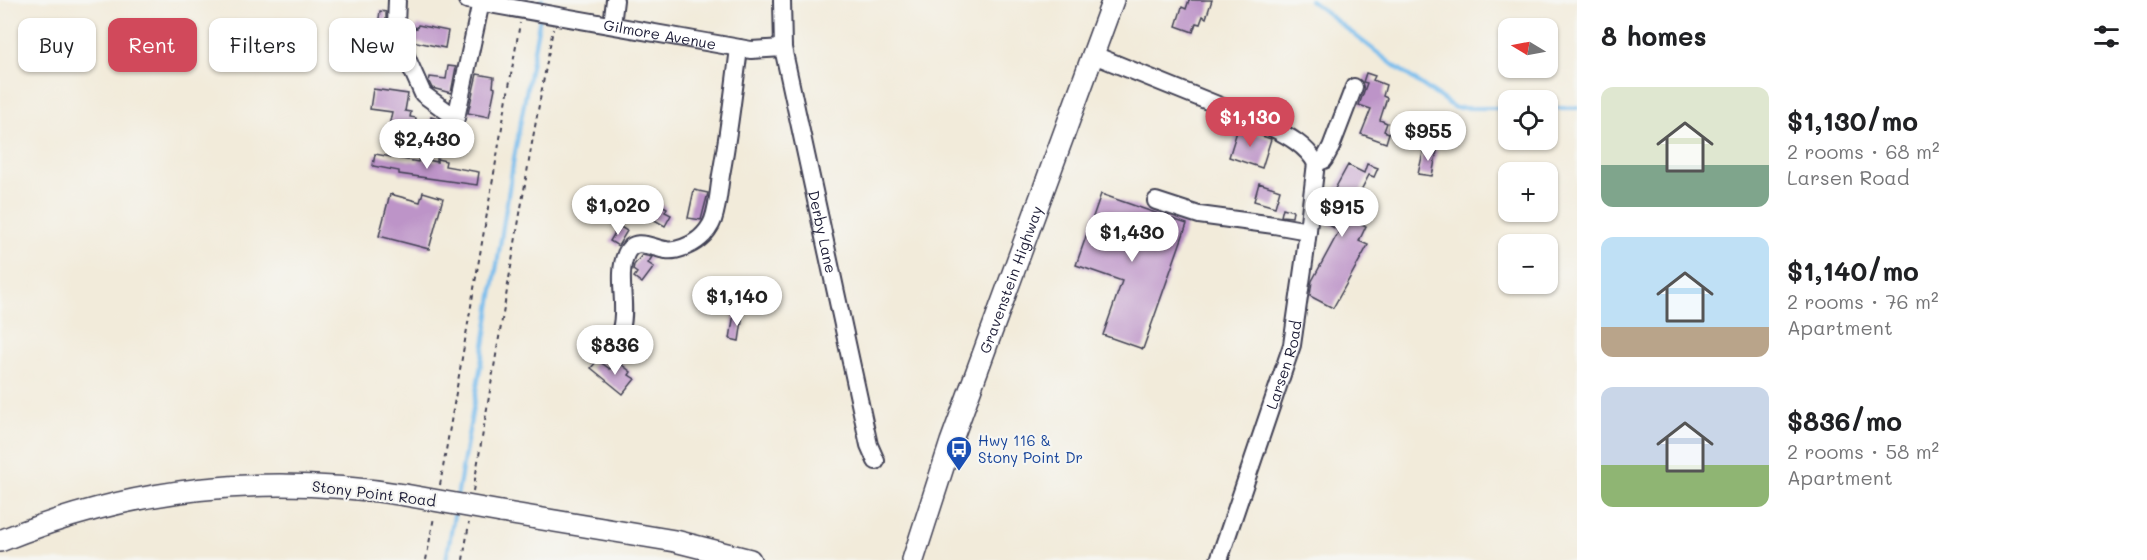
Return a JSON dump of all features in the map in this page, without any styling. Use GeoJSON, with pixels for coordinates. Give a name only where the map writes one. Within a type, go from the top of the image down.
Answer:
{"type":"FeatureCollection","features":[{"type":"Feature","properties":{"kind":"main road","name":"Gravenstein Highway"},"geometry":{"type":"LineString","coordinates":[[914,560],[951,442],[1113,0]]}},
{"type":"Feature","properties":{"kind":"main road","name":"Stony Point Road"},"geometry":{"type":"LineString","coordinates":[[0,541],[39,525],[128,500],[213,487],[300,484],[405,495],[675,541],[746,559]]}},
{"type":"Feature","properties":{"kind":"street"},"geometry":{"type":"LineString","coordinates":[[397,0],[396,25],[406,56],[423,94],[456,118],[474,1]]}},
{"type":"Feature","properties":{"kind":"street"},"geometry":{"type":"LineString","coordinates":[[612,25],[615,0]]}},
{"type":"Feature","properties":{"kind":"street","name":"Derby Lane"},"geometry":{"type":"LineString","coordinates":[[782,0],[783,48],[869,445],[876,461]]}},
{"type":"Feature","properties":{"kind":"street","name":"Gilmore Avenue"},"geometry":{"type":"LineString","coordinates":[[474,1],[751,50],[783,48]]}},
{"type":"Feature","properties":{"kind":"street"},"geometry":{"type":"LineString","coordinates":[[598,352],[614,343],[621,326],[623,267],[629,248],[641,244],[669,251],[688,246],[700,238],[714,219],[730,126],[739,48]]}},
{"type":"Feature","properties":{"kind":"street"},"geometry":{"type":"LineString","coordinates":[[1094,55],[1267,125],[1309,152],[1316,164],[1324,160],[1331,147],[1354,87]]}},
{"type":"Feature","properties":{"kind":"street","name":"Larsen Road"},"geometry":{"type":"LineString","coordinates":[[1219,560],[1292,345],[1316,164]]}},
{"type":"Feature","properties":{"kind":"street"},"geometry":{"type":"LineString","coordinates":[[1156,201],[1199,215],[1308,231]]}},
{"type":"Feature","properties":{"kind":"path"},"geometry":{"type":"LineString","coordinates":[[446,454],[521,21],[528,11]]}},
{"type":"Feature","properties":{"kind":"path"},"geometry":{"type":"LineString","coordinates":[[472,498],[554,15]]}},
{"type":"Feature","properties":{"kind":"path"},"geometry":{"type":"LineString","coordinates":[[463,560],[469,521]]}},
{"type":"Feature","properties":{"kind":"building"},"geometry":{"type":"Polygon","coordinates":[[[1189,0],[1212,0],[1206,18],[1203,16],[1200,24],[1196,23],[1193,32],[1176,26],[1182,7],[1186,9],[1189,0]]]}},
{"type":"Feature","properties":{"kind":"building"},"geometry":{"type":"Polygon","coordinates":[[[380,11],[386,12],[386,18],[379,18],[380,11]]]}},
{"type":"Feature","properties":{"kind":"building"},"geometry":{"type":"Polygon","coordinates":[[[418,25],[448,31],[445,48],[416,42],[418,25]]]}},
{"type":"Feature","properties":{"kind":"building"},"geometry":{"type":"Polygon","coordinates":[[[448,66],[456,67],[451,93],[432,88],[429,82],[430,77],[446,79],[448,66]]]}},
{"type":"Feature","properties":{"kind":"building"},"geometry":{"type":"Polygon","coordinates":[[[1366,73],[1375,76],[1373,80],[1386,85],[1383,96],[1387,98],[1380,120],[1387,123],[1384,131],[1389,133],[1386,143],[1361,134],[1371,109],[1359,105],[1367,83],[1363,82],[1366,73]]]}},
{"type":"Feature","properties":{"kind":"building"},"geometry":{"type":"Polygon","coordinates":[[[477,74],[494,77],[493,87],[495,88],[489,117],[468,113],[477,74]]]}},
{"type":"Feature","properties":{"kind":"building"},"geometry":{"type":"Polygon","coordinates":[[[373,89],[408,94],[405,111],[411,112],[410,117],[416,118],[414,130],[389,126],[392,112],[370,109],[373,89]]]}},
{"type":"Feature","properties":{"kind":"building"},"geometry":{"type":"Polygon","coordinates":[[[431,117],[441,120],[440,129],[429,126],[431,117]]]}},
{"type":"Feature","properties":{"kind":"building"},"geometry":{"type":"Polygon","coordinates":[[[1238,128],[1271,139],[1262,168],[1229,157],[1238,128]]]}},
{"type":"Feature","properties":{"kind":"building"},"geometry":{"type":"Polygon","coordinates":[[[1424,148],[1437,150],[1432,176],[1418,174],[1424,148]]]}},
{"type":"Feature","properties":{"kind":"building"},"geometry":{"type":"Polygon","coordinates":[[[375,154],[418,162],[419,158],[437,162],[437,159],[446,161],[445,166],[479,172],[477,185],[399,174],[399,171],[373,166],[375,154]]]}},
{"type":"Feature","properties":{"kind":"building"},"geometry":{"type":"Polygon","coordinates":[[[1367,164],[1378,168],[1374,177],[1369,175],[1347,217],[1366,226],[1359,241],[1368,245],[1333,308],[1310,296],[1312,281],[1339,231],[1323,221],[1328,212],[1324,209],[1348,165],[1364,173],[1367,164]]]}},
{"type":"Feature","properties":{"kind":"building"},"geometry":{"type":"Polygon","coordinates":[[[1259,183],[1280,190],[1275,207],[1254,201],[1259,183]]]}},
{"type":"Feature","properties":{"kind":"building"},"geometry":{"type":"Polygon","coordinates":[[[694,190],[708,193],[701,220],[688,218],[694,190]]]}},
{"type":"Feature","properties":{"kind":"building"},"geometry":{"type":"Polygon","coordinates":[[[423,192],[443,198],[429,249],[379,236],[390,194],[420,202],[423,192]]]}},
{"type":"Feature","properties":{"kind":"building"},"geometry":{"type":"Polygon","coordinates":[[[1101,194],[1187,224],[1143,349],[1103,335],[1122,281],[1076,265],[1101,194]]]}},
{"type":"Feature","properties":{"kind":"building"},"geometry":{"type":"Polygon","coordinates":[[[645,195],[667,208],[665,212],[671,215],[665,226],[644,214],[641,216],[635,213],[645,195]]]}},
{"type":"Feature","properties":{"kind":"building"},"geometry":{"type":"Polygon","coordinates":[[[1283,208],[1293,211],[1292,217],[1281,216],[1283,208]]]}},
{"type":"Feature","properties":{"kind":"building"},"geometry":{"type":"Polygon","coordinates":[[[619,226],[627,231],[618,246],[610,241],[619,226]]]}},
{"type":"Feature","properties":{"kind":"building"},"geometry":{"type":"Polygon","coordinates":[[[642,255],[652,257],[648,263],[654,267],[642,283],[634,277],[637,273],[633,270],[642,255]]]}},
{"type":"Feature","properties":{"kind":"building"},"geometry":{"type":"Polygon","coordinates":[[[734,313],[743,314],[739,341],[730,339],[734,313]]]}},
{"type":"Feature","properties":{"kind":"building"},"geometry":{"type":"Polygon","coordinates":[[[617,361],[631,372],[629,375],[635,379],[623,394],[591,368],[596,362],[600,362],[610,369],[617,361]]]}},
{"type":"Feature","properties":{"kind":"waterway"},"geometry":{"type":"LineString","coordinates":[[541,9],[542,0]]}},
{"type":"Feature","properties":{"kind":"waterway"},"geometry":{"type":"LineString","coordinates":[[1310,0],[1392,64],[1455,108],[1498,108]]}},
{"type":"Feature","properties":{"kind":"waterway"},"geometry":{"type":"LineString","coordinates":[[457,497],[540,17]]}},
{"type":"Feature","properties":{"kind":"waterway"},"geometry":{"type":"LineString","coordinates":[[1558,108],[1577,108]]}},
{"type":"Feature","properties":{"kind":"waterway"},"geometry":{"type":"LineString","coordinates":[[446,560],[455,510]]}},
{"type":"Feature","properties":{"kind":"place","name":"Hwy 116 & Stony Point Dr"},"geometry":{"type":"Point","coordinates":[959,472]}}]}
